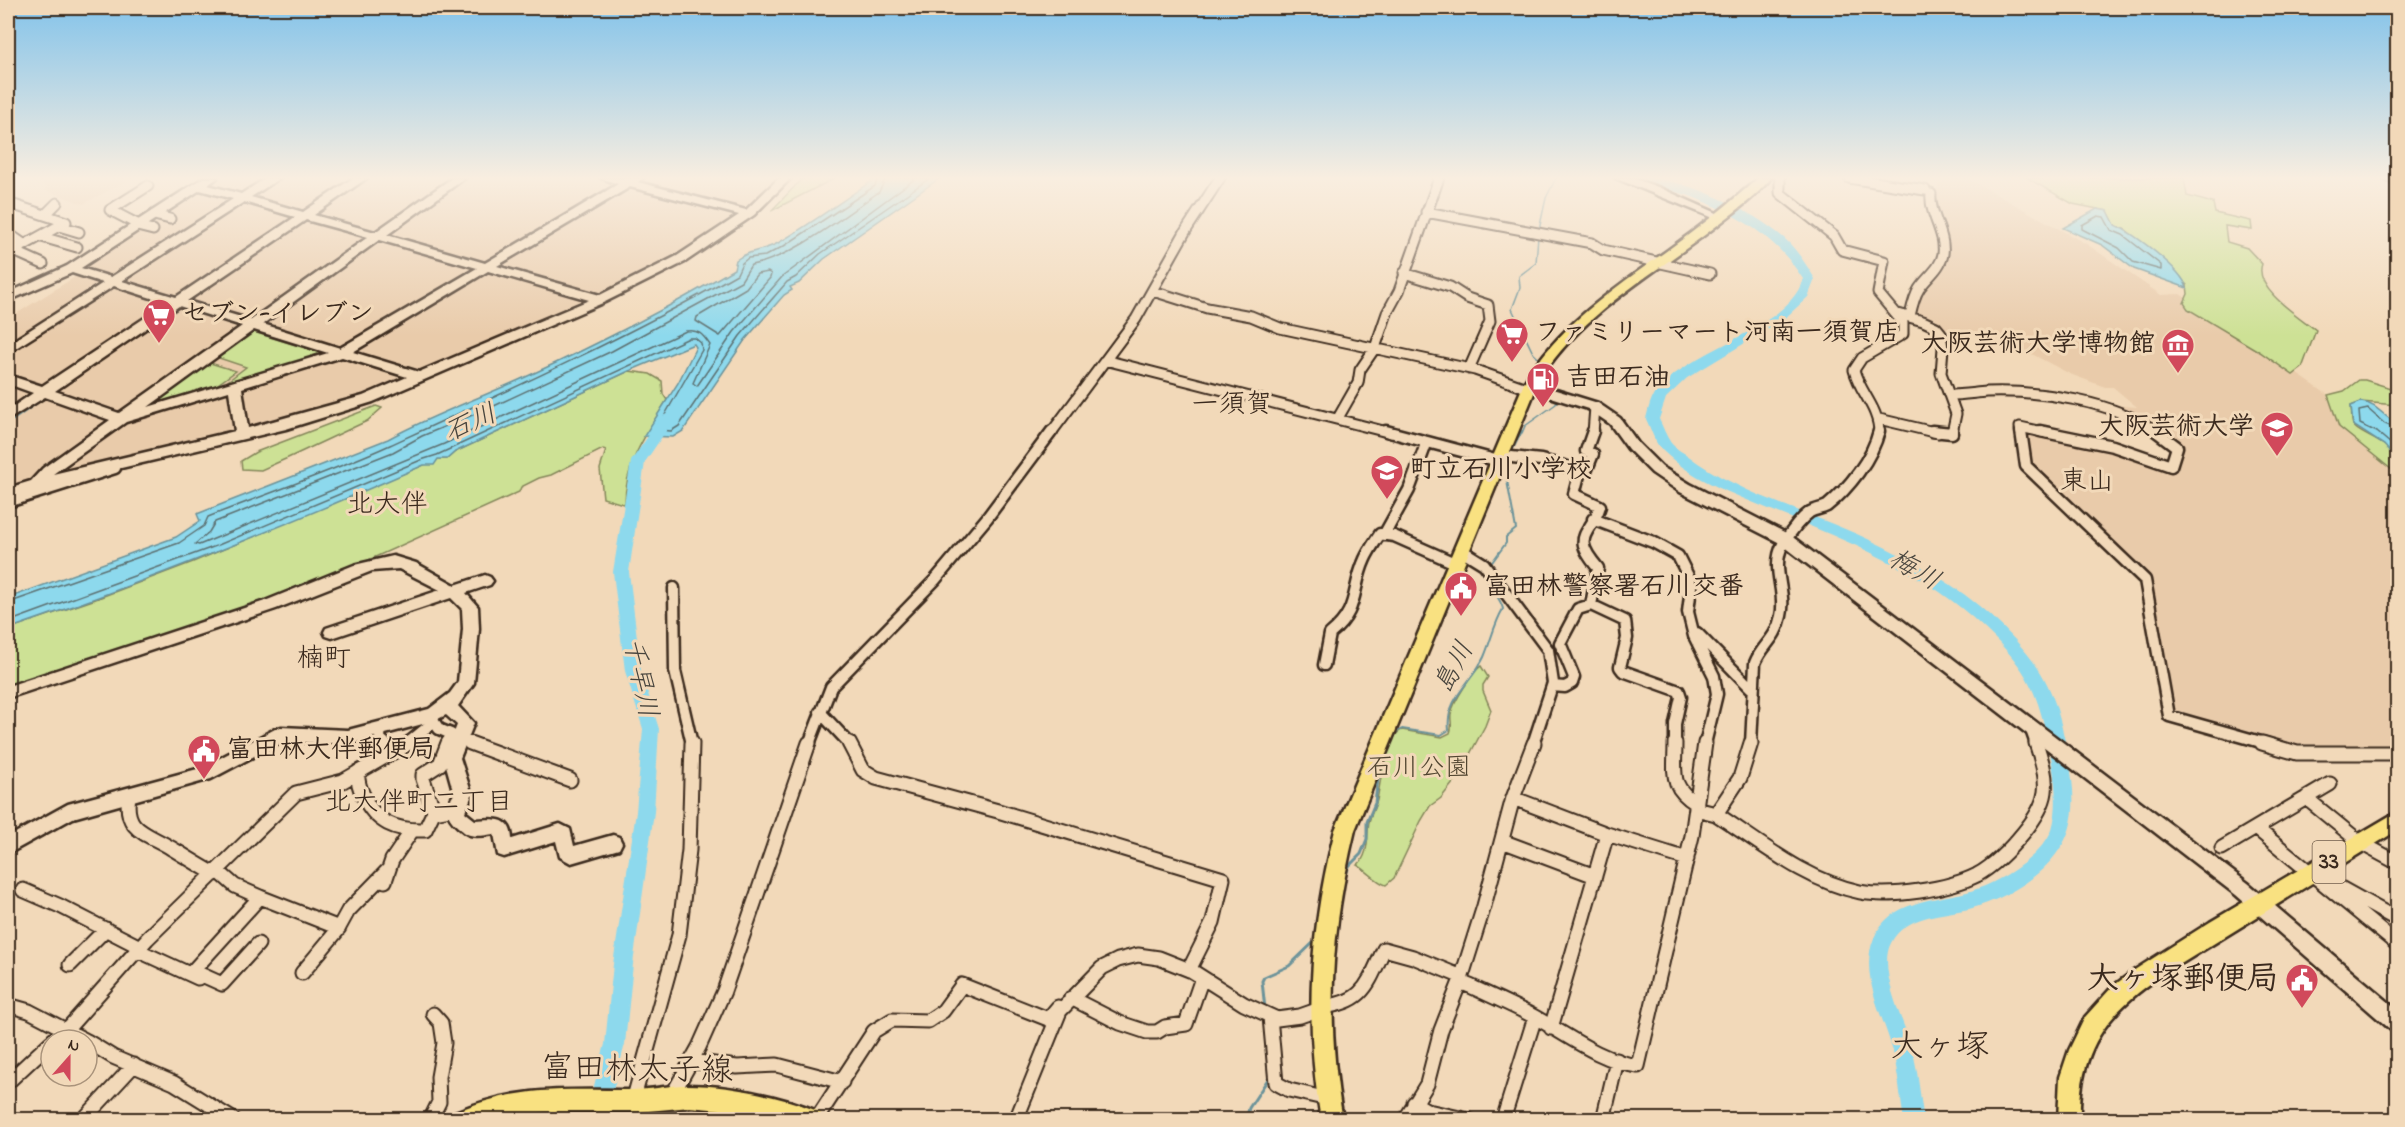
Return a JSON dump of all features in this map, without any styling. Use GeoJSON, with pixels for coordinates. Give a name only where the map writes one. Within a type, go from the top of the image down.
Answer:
{"type":"FeatureCollection","features":[{"type":"Feature","properties":{"kind":"main road"},"geometry":{"type":"LineString","coordinates":[[1332,1119],[1328,1099],[1320,1008],[1323,933],[1332,880],[1345,830],[1460,558],[1529,387],[1541,364],[1572,328],[1701,231]]}},
{"type":"Feature","properties":{"kind":"main road","name":"33"},"geometry":{"type":"LineString","coordinates":[[2069,1119],[2074,1063],[2089,1029],[2110,1001],[2141,978],[2258,903],[2312,873],[2397,819]]}},
{"type":"Feature","properties":{"kind":"main road","name":"富田林太子線"},"geometry":{"type":"LineString","coordinates":[[463,1119],[516,1102],[566,1099],[631,1101],[693,1096],[726,1100],[812,1119]]}},
{"type":"Feature","properties":{"kind":"street"},"geometry":{"type":"LineString","coordinates":[[11,253],[52,231]]}},
{"type":"Feature","properties":{"kind":"street"},"geometry":{"type":"LineString","coordinates":[[74,231],[79,232]]}},
{"type":"Feature","properties":{"kind":"street"},"geometry":{"type":"LineString","coordinates":[[8,297],[70,269],[127,231]]}},
{"type":"Feature","properties":{"kind":"street"},"geometry":{"type":"LineString","coordinates":[[8,349],[193,231]]}},
{"type":"Feature","properties":{"kind":"street"},"geometry":{"type":"LineString","coordinates":[[8,416],[283,231]]}},
{"type":"Feature","properties":{"kind":"street"},"geometry":{"type":"LineString","coordinates":[[358,231],[601,299]]}},
{"type":"Feature","properties":{"kind":"street"},"geometry":{"type":"LineString","coordinates":[[38,484],[39,479],[48,471],[385,231]]}},
{"type":"Feature","properties":{"kind":"street"},"geometry":{"type":"LineString","coordinates":[[8,380],[122,418],[341,353],[549,231]]}},
{"type":"Feature","properties":{"kind":"street"},"geometry":{"type":"LineString","coordinates":[[8,493],[354,404],[601,299],[681,259],[723,231]]}},
{"type":"Feature","properties":{"kind":"street"},"geometry":{"type":"LineString","coordinates":[[671,1097],[724,992],[820,712],[831,687],[935,580],[987,518],[1136,319],[1186,231]]}},
{"type":"Feature","properties":{"kind":"street"},"geometry":{"type":"LineString","coordinates":[[1338,418],[1358,383],[1360,370],[1374,350],[1387,313],[1399,291],[1419,231]]}},
{"type":"Feature","properties":{"kind":"street"},"geometry":{"type":"LineString","coordinates":[[1526,231],[1592,243],[1603,250],[1710,274]]}},
{"type":"Feature","properties":{"kind":"street"},"geometry":{"type":"LineString","coordinates":[[1716,814],[1730,797],[1752,749],[1754,708],[1751,688],[1757,657],[1773,639],[1782,613],[1777,559],[1791,534],[1810,513],[1825,507],[1861,467],[1875,444],[1879,419],[1874,405],[1854,376],[1854,368],[1858,361],[1894,343],[1903,334],[1903,323],[1878,293],[1884,261],[1842,250],[1834,236],[1827,231]]}},
{"type":"Feature","properties":{"kind":"street"},"geometry":{"type":"LineString","coordinates":[[1910,316],[1912,302],[1918,290],[1943,255],[1940,231]]}},
{"type":"Feature","properties":{"kind":"street"},"geometry":{"type":"LineString","coordinates":[[12,236],[26,245]]}},
{"type":"Feature","properties":{"kind":"street"},"geometry":{"type":"LineString","coordinates":[[42,237],[77,247]]}},
{"type":"Feature","properties":{"kind":"street"},"geometry":{"type":"LineString","coordinates":[[11,253],[42,264]]}},
{"type":"Feature","properties":{"kind":"street"},"geometry":{"type":"LineString","coordinates":[[70,269],[420,377]]}},
{"type":"Feature","properties":{"kind":"street"},"geometry":{"type":"LineString","coordinates":[[1404,273],[1450,287],[1467,298],[1488,305],[1490,321],[1469,369]]}},
{"type":"Feature","properties":{"kind":"street"},"geometry":{"type":"LineString","coordinates":[[1152,291],[1207,308],[1251,316],[1280,328],[1469,369],[1578,399],[1595,407],[1615,421],[1634,446],[1657,470],[1685,488],[1791,534],[2258,903],[2397,1023]]}},
{"type":"Feature","properties":{"kind":"street"},"geometry":{"type":"LineString","coordinates":[[1879,419],[1940,433],[1952,433],[1956,414],[1941,373],[1943,348],[1941,333],[1936,327],[1910,316],[1895,313]]}},
{"type":"Feature","properties":{"kind":"street"},"geometry":{"type":"LineString","coordinates":[[1105,360],[1424,441],[1500,459],[1540,460],[1566,466],[1577,472],[1587,469],[1593,454],[1586,451],[1593,433],[1595,407]]}},
{"type":"Feature","properties":{"kind":"street"},"geometry":{"type":"LineString","coordinates":[[235,385],[242,434]]}},
{"type":"Feature","properties":{"kind":"street"},"geometry":{"type":"LineString","coordinates":[[1948,395],[1983,392],[2081,399],[2103,404],[2144,423],[2177,447],[2171,466],[2113,446],[2020,428],[2026,466],[2145,580],[2169,716],[2297,753],[2397,753]]}},
{"type":"Feature","properties":{"kind":"street"},"geometry":{"type":"LineString","coordinates":[[1384,534],[1409,490],[1425,447],[1424,441]]}},
{"type":"Feature","properties":{"kind":"street"},"geometry":{"type":"LineString","coordinates":[[8,502],[70,484],[123,465],[124,462]]}},
{"type":"Feature","properties":{"kind":"street"},"geometry":{"type":"LineString","coordinates":[[1577,472],[1579,475],[1574,494],[1600,506],[1598,516],[1593,519],[1583,542],[1584,551],[1598,568],[1591,604]]}},
{"type":"Feature","properties":{"kind":"street"},"geometry":{"type":"LineString","coordinates":[[1016,1119],[1060,1011],[1102,968],[1138,955],[1159,958],[1189,970],[1270,1017],[1283,1020],[1356,999],[1372,975],[1384,949],[1413,957],[1461,979],[1536,1017],[1551,1028],[1617,1060],[1638,1066],[1687,859],[1697,806],[1704,747],[1717,694],[1714,676],[1694,636],[1690,622],[1688,612],[1691,587],[1678,556],[1653,542],[1593,519]]}},
{"type":"Feature","properties":{"kind":"street"},"geometry":{"type":"LineString","coordinates":[[1324,665],[1330,634],[1344,623],[1365,559],[1380,534],[1394,536],[1484,564],[1548,650],[1552,663],[1552,686],[1526,768],[1513,798],[1461,979],[1441,1029],[1426,1084],[1405,1119]]}},
{"type":"Feature","properties":{"kind":"street"},"geometry":{"type":"LineString","coordinates":[[8,692],[308,592],[374,565],[392,562],[409,564],[451,591],[470,607],[471,629],[466,683],[447,706],[413,741],[334,784],[296,793],[139,948],[67,1028]]}},
{"type":"Feature","properties":{"kind":"street"},"geometry":{"type":"LineString","coordinates":[[332,632],[485,581]]}},
{"type":"Feature","properties":{"kind":"street"},"geometry":{"type":"LineString","coordinates":[[631,1101],[668,985],[679,935],[689,850],[690,762],[693,747],[675,671],[674,588]]}},
{"type":"Feature","properties":{"kind":"street"},"geometry":{"type":"LineString","coordinates":[[1552,686],[1565,687],[1572,683],[1574,678],[1560,638],[1578,609],[1591,604],[1625,621],[1627,638],[1620,662],[1623,670],[1679,691],[1681,697],[1675,724],[1675,783],[1682,795],[1804,869],[1836,885],[1862,893],[1896,893],[1960,882],[1980,874],[2016,842],[2030,828],[2045,795],[2035,728]]}},
{"type":"Feature","properties":{"kind":"street"},"geometry":{"type":"LineString","coordinates":[[1690,622],[1701,638],[1751,688]]}},
{"type":"Feature","properties":{"kind":"street"},"geometry":{"type":"LineString","coordinates":[[447,706],[466,723],[452,758],[463,795],[455,808],[456,815],[472,828],[499,826],[503,831],[504,849],[560,832],[564,834],[565,844],[580,841],[584,845],[584,852],[613,843]]}},
{"type":"Feature","properties":{"kind":"street"},"geometry":{"type":"LineString","coordinates":[[820,712],[850,744],[863,770],[876,778],[998,811],[1223,879],[1213,922],[1189,970]]}},
{"type":"Feature","properties":{"kind":"street"},"geometry":{"type":"LineString","coordinates":[[8,846],[68,812],[205,774],[281,735],[336,738],[432,719]]}},
{"type":"Feature","properties":{"kind":"street"},"geometry":{"type":"LineString","coordinates":[[432,719],[439,729],[451,734],[440,764],[423,775],[432,806],[439,812],[455,808]]}},
{"type":"Feature","properties":{"kind":"street"},"geometry":{"type":"LineString","coordinates":[[381,729],[380,737],[388,755]]}},
{"type":"Feature","properties":{"kind":"street"},"geometry":{"type":"LineString","coordinates":[[459,739],[570,780]]}},
{"type":"Feature","properties":{"kind":"street"},"geometry":{"type":"LineString","coordinates":[[358,772],[356,779],[366,806],[372,814],[396,828],[411,832],[425,830],[435,808]]}},
{"type":"Feature","properties":{"kind":"street"},"geometry":{"type":"LineString","coordinates":[[2222,848],[2330,783]]}},
{"type":"Feature","properties":{"kind":"street"},"geometry":{"type":"LineString","coordinates":[[129,796],[127,807],[130,822],[150,839],[216,872],[235,886],[339,928]]}},
{"type":"Feature","properties":{"kind":"street"},"geometry":{"type":"LineString","coordinates":[[1513,798],[1607,834],[1687,859]]}},
{"type":"Feature","properties":{"kind":"street"},"geometry":{"type":"LineString","coordinates":[[2306,798],[2361,843],[2397,863]]}},
{"type":"Feature","properties":{"kind":"street"},"geometry":{"type":"LineString","coordinates":[[2256,828],[2397,945]]}},
{"type":"Feature","properties":{"kind":"street"},"geometry":{"type":"LineString","coordinates":[[302,973],[339,928],[348,911],[387,875],[399,846],[411,832]]}},
{"type":"Feature","properties":{"kind":"street"},"geometry":{"type":"LineString","coordinates":[[1551,1028],[1607,834]]}},
{"type":"Feature","properties":{"kind":"street"},"geometry":{"type":"LineString","coordinates":[[1502,841],[1595,876]]}},
{"type":"Feature","properties":{"kind":"street"},"geometry":{"type":"LineString","coordinates":[[2312,873],[2397,920]]}},
{"type":"Feature","properties":{"kind":"street"},"geometry":{"type":"LineString","coordinates":[[23,890],[106,929],[198,978],[202,975],[222,984],[258,944]]}},
{"type":"Feature","properties":{"kind":"street"},"geometry":{"type":"LineString","coordinates":[[190,974],[260,897]]}},
{"type":"Feature","properties":{"kind":"street"},"geometry":{"type":"LineString","coordinates":[[70,965],[106,929]]}},
{"type":"Feature","properties":{"kind":"street"},"geometry":{"type":"LineString","coordinates":[[816,1119],[874,1031],[892,1020],[928,1021],[943,1011],[962,985],[1048,1019],[1066,998],[1071,998],[1120,1023],[1147,1032],[1157,1032],[1165,1027],[1186,1024],[1202,978]]}},
{"type":"Feature","properties":{"kind":"street"},"geometry":{"type":"LineString","coordinates":[[8,1005],[29,1011],[64,1028]]}},
{"type":"Feature","properties":{"kind":"street"},"geometry":{"type":"LineString","coordinates":[[430,1119],[439,1102],[438,1077],[444,1042],[441,1023],[433,1014]]}},
{"type":"Feature","properties":{"kind":"street"},"geometry":{"type":"LineString","coordinates":[[1270,1017],[1276,1083],[1289,1090],[1328,1099]]}},
{"type":"Feature","properties":{"kind":"street"},"geometry":{"type":"LineString","coordinates":[[1503,1119],[1536,1017]]}},
{"type":"Feature","properties":{"kind":"street"},"geometry":{"type":"LineString","coordinates":[[99,1049],[174,1083],[234,1119]]}},
{"type":"Feature","properties":{"kind":"street"},"geometry":{"type":"LineString","coordinates":[[8,1082],[39,1053]]}},
{"type":"Feature","properties":{"kind":"street"},"geometry":{"type":"LineString","coordinates":[[1603,1119],[1617,1060]]}},
{"type":"Feature","properties":{"kind":"street"},"geometry":{"type":"LineString","coordinates":[[691,1061],[737,1067],[777,1065],[842,1082]]}},
{"type":"Feature","properties":{"kind":"street"},"geometry":{"type":"LineString","coordinates":[[83,1119],[134,1065]]}},
{"type":"Feature","properties":{"kind":"street"},"geometry":{"type":"LineString","coordinates":[[1414,1103],[1428,1111],[1469,1119]]}},
{"type":"Feature","properties":{"kind":"shaded area"},"geometry":{"type":"Polygon","coordinates":[[[132,231],[717,231],[678,257],[601,296],[369,397],[290,422],[82,468],[8,491],[8,319],[78,275],[69,271],[132,231]]]}},
{"type":"Feature","properties":{"kind":"shaded area","name":"大阪芸術大学"},"geometry":{"type":"Polygon","coordinates":[[[1944,231],[2062,231],[2088,245],[2161,295],[2180,294],[2328,395],[2339,427],[2397,474],[2397,747],[2296,749],[2173,712],[2149,580],[2031,468],[2024,433],[2027,431],[2110,447],[2174,469],[2181,447],[2109,405],[2137,407],[2113,387],[2105,387],[2070,374],[2009,342],[1945,328],[1916,315],[1914,302],[1945,261],[1947,238],[1944,231]]]}},
{"type":"Feature","properties":{"kind":"green space"},"geometry":{"type":"Polygon","coordinates":[[[2127,231],[2226,231],[2227,242],[2247,248],[2262,264],[2261,273],[2270,292],[2316,330],[2302,368],[2293,375],[2260,352],[2188,309],[2184,303],[2188,294],[2187,285],[2127,231]]]}},
{"type":"Feature","properties":{"kind":"green space"},"geometry":{"type":"Polygon","coordinates":[[[254,332],[321,353],[320,356],[220,387],[246,367],[216,357],[254,332]]]}},
{"type":"Feature","properties":{"kind":"green space"},"geometry":{"type":"Polygon","coordinates":[[[207,362],[236,371],[215,386],[150,407],[146,405],[207,362]]]}},
{"type":"Feature","properties":{"kind":"green space"},"geometry":{"type":"Polygon","coordinates":[[[629,371],[650,374],[662,381],[663,394],[667,400],[633,461],[626,488],[625,503],[603,498],[600,469],[606,450],[603,449],[521,487],[519,492],[311,586],[8,687],[8,629],[193,562],[438,459],[447,459],[455,452],[629,371]]]}},
{"type":"Feature","properties":{"kind":"green space"},"geometry":{"type":"Polygon","coordinates":[[[2359,380],[2397,390],[2397,405],[2361,402],[2351,406],[2353,425],[2360,432],[2382,443],[2394,454],[2398,462],[2397,474],[2339,427],[2328,395],[2344,391],[2359,380]]]}},
{"type":"Feature","properties":{"kind":"green space"},"geometry":{"type":"Polygon","coordinates":[[[376,406],[382,408],[367,421],[261,470],[242,469],[241,461],[256,452],[376,406]]]}},
{"type":"Feature","properties":{"kind":"green space","name":"石川公園"},"geometry":{"type":"Polygon","coordinates":[[[1481,666],[1488,677],[1483,685],[1483,691],[1491,710],[1485,726],[1457,778],[1441,798],[1430,806],[1394,878],[1386,885],[1357,865],[1366,852],[1369,822],[1392,741],[1402,730],[1442,737],[1450,733],[1451,714],[1455,702],[1481,666]]]}},
{"type":"Feature","properties":{"kind":"water","name":"石川"},"geometry":{"type":"Polygon","coordinates":[[[797,231],[865,231],[824,259],[799,283],[790,287],[792,290],[784,295],[745,340],[683,431],[673,437],[644,436],[678,383],[696,347],[694,344],[629,371],[455,452],[447,459],[438,459],[434,465],[424,465],[218,552],[8,629],[8,598],[176,537],[200,521],[197,514],[388,439],[512,383],[659,311],[734,269],[736,260],[741,256],[778,243],[797,231]]]}},
{"type":"Feature","properties":{"kind":"water"},"geometry":{"type":"Polygon","coordinates":[[[2069,231],[2124,231],[2167,262],[2187,288],[2134,269],[2102,245],[2069,231]]]}},
{"type":"Feature","properties":{"kind":"water"},"geometry":{"type":"Polygon","coordinates":[[[2361,402],[2376,408],[2397,424],[2397,460],[2384,445],[2353,425],[2351,406],[2361,402]]]}},
{"type":"Feature","properties":{"kind":"waterway","name":"梅川"},"geometry":{"type":"LineString","coordinates":[[1767,231],[1796,259],[1809,279],[1806,288],[1803,294],[1779,317],[1682,375],[1660,396],[1653,419],[1666,446],[1706,477],[1825,526],[1904,563],[1940,585],[1975,611],[2021,656],[2039,683],[2050,712],[2061,765],[2064,790],[2061,827],[2057,838],[2044,855],[2027,871],[1998,889],[1977,898],[1913,913],[1891,927],[1883,938],[1879,949],[1880,977],[1883,993],[1902,1049],[1914,1120]]}},
{"type":"Feature","properties":{"kind":"waterway","name":"島川"},"geometry":{"type":"LineString","coordinates":[[1538,236],[1536,263],[1519,276],[1520,288],[1512,309],[1533,353],[1540,360]]}},
{"type":"Feature","properties":{"kind":"waterway"},"geometry":{"type":"LineString","coordinates":[[187,302],[227,275]]}},
{"type":"Feature","properties":{"kind":"waterway"},"geometry":{"type":"LineString","coordinates":[[53,393],[183,305]]}},
{"type":"Feature","properties":{"kind":"waterway","name":"島川"},"geometry":{"type":"LineString","coordinates":[[1549,366],[1555,392]]}},
{"type":"Feature","properties":{"kind":"waterway"},"geometry":{"type":"LineString","coordinates":[[8,424],[48,396]]}},
{"type":"Feature","properties":{"kind":"waterway","name":"島川"},"geometry":{"type":"LineString","coordinates":[[1522,433],[1525,426],[1556,404],[1557,398]]}},
{"type":"Feature","properties":{"kind":"waterway","name":"千早川"},"geometry":{"type":"LineString","coordinates":[[595,1120],[615,1044],[623,964],[645,812],[651,729],[633,671],[621,572],[638,461],[667,419]]}},
{"type":"Feature","properties":{"kind":"waterway","name":"島川"},"geometry":{"type":"LineString","coordinates":[[1511,453],[1522,431]]}},
{"type":"Feature","properties":{"kind":"waterway","name":"島川"},"geometry":{"type":"LineString","coordinates":[[1490,565],[1506,543],[1506,537],[1516,529],[1505,470],[1507,461]]}},
{"type":"Feature","properties":{"kind":"waterway","name":"島川"},"geometry":{"type":"LineString","coordinates":[[1395,733],[1402,729],[1441,735],[1449,730],[1449,719],[1455,700],[1484,657],[1503,609],[1485,572]]}},
{"type":"Feature","properties":{"kind":"waterway","name":"島川"},"geometry":{"type":"LineString","coordinates":[[1390,744],[1392,738]]}},
{"type":"Feature","properties":{"kind":"waterway","name":"島川"},"geometry":{"type":"LineString","coordinates":[[1345,877],[1349,866],[1361,854],[1367,839],[1367,822],[1375,803],[1378,778],[1390,743]]}},
{"type":"Feature","properties":{"kind":"waterway","name":"島川"},"geometry":{"type":"LineString","coordinates":[[1265,1009],[1262,981],[1264,977],[1289,966],[1317,939]]}},
{"type":"Feature","properties":{"kind":"waterway","name":"島川"},"geometry":{"type":"LineString","coordinates":[[1246,1120],[1249,1108],[1270,1076]]}},
{"type":"Feature","properties":{"kind":"place","name":"セブン-イレブン"},"geometry":{"type":"Point","coordinates":[159,344]}},
{"type":"Feature","properties":{"kind":"place","name":"ファミリーマート河南一須賀店"},"geometry":{"type":"Point","coordinates":[1512,363]}},
{"type":"Feature","properties":{"kind":"place","name":"大阪芸術大学博物館"},"geometry":{"type":"Point","coordinates":[2178,374]}},
{"type":"Feature","properties":{"kind":"place","name":"吉田石油"},"geometry":{"type":"Point","coordinates":[1543,408]}},
{"type":"Feature","properties":{"kind":"place","name":"大阪芸術大学"},"geometry":{"type":"Point","coordinates":[2277,457]}},
{"type":"Feature","properties":{"kind":"place","name":"町立石川小学校"},"geometry":{"type":"Point","coordinates":[1387,500]}},
{"type":"Feature","properties":{"kind":"place","name":"富田林警察署石川交番"},"geometry":{"type":"Point","coordinates":[1461,617]}},
{"type":"Feature","properties":{"kind":"place","name":"富田林大伴郵便局"},"geometry":{"type":"Point","coordinates":[204,780]}},
{"type":"Feature","properties":{"kind":"place","name":"大ヶ塚郵便局"},"geometry":{"type":"Point","coordinates":[2302,1009]}},
{"type":"Feature","properties":{"kind":"district","name":"一須賀"},"geometry":{"type":"Point","coordinates":[1232,405]}},
{"type":"Feature","properties":{"kind":"district","name":"東山"},"geometry":{"type":"Point","coordinates":[2087,482]}},
{"type":"Feature","properties":{"kind":"district","name":"北大伴"},"geometry":{"type":"Point","coordinates":[387,505]}},
{"type":"Feature","properties":{"kind":"district","name":"楠町"},"geometry":{"type":"Point","coordinates":[324,659]}},
{"type":"Feature","properties":{"kind":"district","name":"北大伴町二丁目"},"geometry":{"type":"Point","coordinates":[419,803]}},
{"type":"Feature","properties":{"kind":"district","name":"大ヶ塚"},"geometry":{"type":"Point","coordinates":[1940,1048]}}]}
